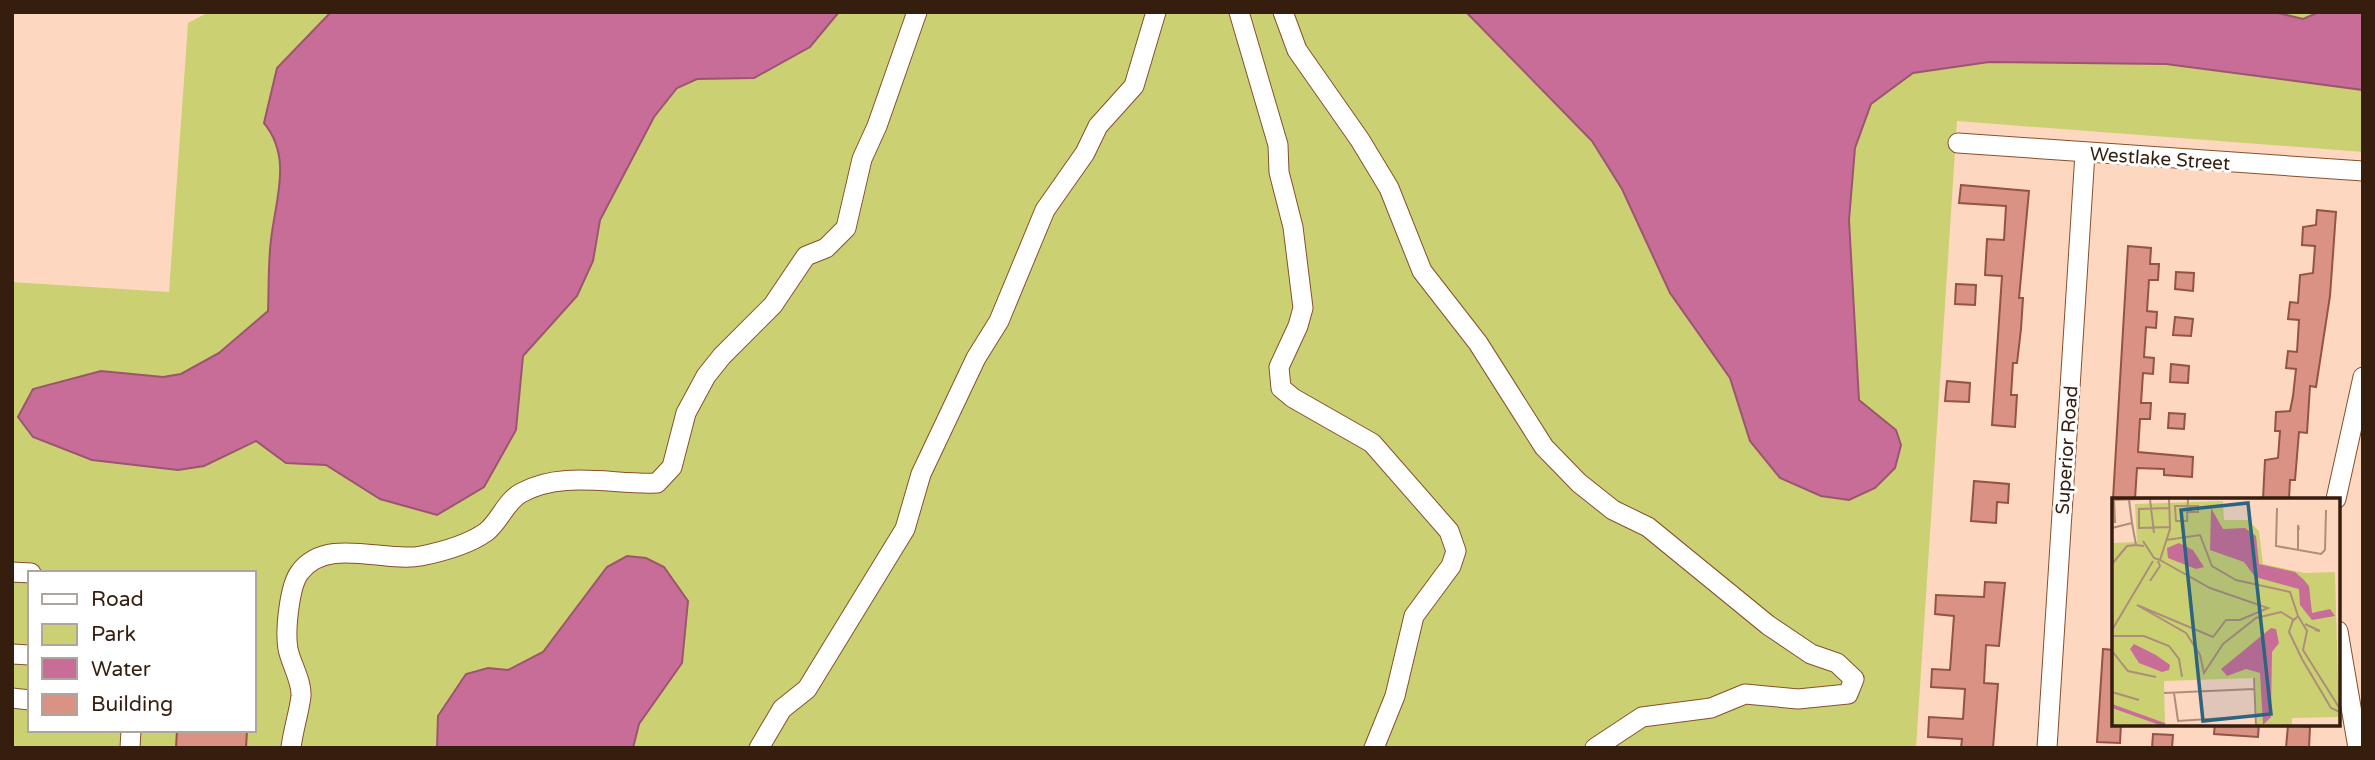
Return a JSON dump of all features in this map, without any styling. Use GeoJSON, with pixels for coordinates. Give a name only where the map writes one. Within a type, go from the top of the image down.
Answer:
{"type":"FeatureCollection","features":[{"type":"Feature","properties":{"kind":"street"},"geometry":{"type":"LineString","coordinates":[[291,748],[301,693],[288,648],[288,619],[300,572],[317,559],[339,551],[392,559],[441,552],[486,532],[519,494],[539,485],[597,478],[625,484],[657,483],[672,467],[686,413],[706,376],[740,336],[774,305],[806,256],[826,248],[846,228],[862,159],[877,126],[917,12]]}},
{"type":"Feature","properties":{"kind":"street"},"geometry":{"type":"LineString","coordinates":[[759,748],[782,709],[807,690],[905,529],[921,474],[976,358],[999,321],[1045,210],[1085,153],[1098,126],[1134,86],[1156,12]]}},
{"type":"Feature","properties":{"kind":"street"},"geometry":{"type":"LineString","coordinates":[[1239,12],[1278,145],[1279,172],[1293,227],[1303,308],[1298,326],[1279,367],[1282,388],[1293,398],[1372,443],[1450,531],[1456,551],[1451,566],[1414,616],[1395,696],[1374,748]]}},
{"type":"Feature","properties":{"kind":"street"},"geometry":{"type":"LineString","coordinates":[[1283,12],[1297,50],[1360,140],[1389,188],[1422,271],[1478,343],[1544,447],[1580,484],[1613,510],[1648,527],[1729,590],[1768,625],[1811,654],[1837,663],[1854,679],[1847,694],[1798,699],[1745,694],[1711,708],[1642,717],[1595,748]]}},
{"type":"Feature","properties":{"kind":"street","name":"Westlake Street"},"geometry":{"type":"LineString","coordinates":[[1958,143],[2363,171]]}},
{"type":"Feature","properties":{"kind":"street","name":"Superior Road"},"geometry":{"type":"LineString","coordinates":[[2047,748],[2085,153]]}},
{"type":"Feature","properties":{"kind":"street"},"geometry":{"type":"LineString","coordinates":[[2336,498],[2363,377]]}},
{"type":"Feature","properties":{"kind":"street"},"geometry":{"type":"LineString","coordinates":[[2340,643],[2358,748]]}},
{"type":"Feature","properties":{"kind":"green space"},"geometry":{"type":"Polygon","coordinates":[[[209,12],[2363,12],[2363,152],[1957,121],[1916,748],[12,748],[12,282],[169,292],[188,23],[209,12]]]}},
{"type":"Feature","properties":{"kind":"water"},"geometry":{"type":"Polygon","coordinates":[[[331,12],[839,12],[810,47],[754,78],[697,79],[677,88],[654,117],[600,220],[593,261],[577,296],[523,356],[516,430],[484,487],[437,515],[380,499],[326,465],[286,463],[256,441],[204,466],[178,470],[92,460],[33,437],[18,417],[33,389],[101,371],[163,377],[181,374],[219,353],[268,311],[270,249],[280,165],[273,136],[264,123],[277,68],[331,12]]]}},
{"type":"Feature","properties":{"kind":"water"},"geometry":{"type":"Polygon","coordinates":[[[1466,12],[2274,12],[2303,19],[2319,12],[2363,12],[2363,90],[2166,64],[1989,62],[1913,73],[1871,104],[1855,148],[1849,220],[1859,400],[1896,430],[1901,445],[1895,468],[1875,488],[1849,500],[1821,496],[1780,478],[1750,441],[1730,378],[1670,293],[1622,189],[1592,141],[1466,12]]]}},
{"type":"Feature","properties":{"kind":"water"},"geometry":{"type":"Polygon","coordinates":[[[627,556],[646,558],[664,567],[688,601],[682,663],[639,724],[633,748],[437,748],[438,716],[466,674],[488,668],[508,670],[543,652],[607,567],[627,556]]]}},
{"type":"Feature","properties":{"kind":"building"},"geometry":{"type":"Polygon","coordinates":[[[1961,185],[2029,191],[2019,298],[2023,298],[2021,329],[2017,363],[2013,363],[2011,395],[2017,395],[2015,427],[1992,425],[2002,276],[1985,275],[1987,239],[2004,240],[2006,206],[1959,203],[1961,185]]]}},
{"type":"Feature","properties":{"kind":"building"},"geometry":{"type":"Polygon","coordinates":[[[2317,210],[2336,212],[2330,296],[2316,387],[2310,386],[2307,433],[2299,432],[2295,480],[2290,480],[2289,498],[2263,498],[2265,460],[2278,458],[2280,431],[2275,431],[2276,412],[2290,411],[2293,396],[2296,369],[2286,368],[2288,351],[2297,352],[2299,320],[2288,319],[2290,302],[2298,303],[2300,275],[2313,273],[2315,246],[2302,245],[2303,227],[2316,225],[2317,210]]]}},
{"type":"Feature","properties":{"kind":"building"},"geometry":{"type":"Polygon","coordinates":[[[2128,246],[2151,248],[2150,264],[2159,264],[2158,280],[2149,280],[2147,311],[2157,312],[2156,328],[2146,327],[2144,357],[2154,358],[2153,374],[2143,373],[2141,403],[2151,403],[2150,419],[2140,419],[2138,452],[2193,457],[2192,477],[2164,475],[2164,469],[2137,468],[2135,498],[2113,498],[2128,246]]]}},
{"type":"Feature","properties":{"kind":"building"},"geometry":{"type":"Polygon","coordinates":[[[2176,272],[2194,273],[2193,291],[2175,289],[2176,272]]]}},
{"type":"Feature","properties":{"kind":"building"},"geometry":{"type":"Polygon","coordinates":[[[1956,284],[1976,285],[1975,305],[1955,304],[1956,284]]]}},
{"type":"Feature","properties":{"kind":"building"},"geometry":{"type":"Polygon","coordinates":[[[2175,317],[2193,319],[2191,336],[2173,335],[2175,317]]]}},
{"type":"Feature","properties":{"kind":"building"},"geometry":{"type":"Polygon","coordinates":[[[2171,364],[2189,366],[2188,383],[2170,382],[2171,364]]]}},
{"type":"Feature","properties":{"kind":"building"},"geometry":{"type":"Polygon","coordinates":[[[1947,381],[1970,383],[1969,402],[1945,401],[1947,381]]]}},
{"type":"Feature","properties":{"kind":"building"},"geometry":{"type":"Polygon","coordinates":[[[2169,413],[2185,414],[2184,429],[2168,428],[2169,413]]]}},
{"type":"Feature","properties":{"kind":"building"},"geometry":{"type":"Polygon","coordinates":[[[1974,481],[2009,484],[2008,503],[1997,502],[1996,523],[1971,521],[1974,481]]]}},
{"type":"Feature","properties":{"kind":"building"},"geometry":{"type":"Polygon","coordinates":[[[1985,582],[2005,583],[1999,646],[1986,645],[1984,683],[1998,684],[1993,748],[1961,748],[1962,739],[1928,737],[1929,717],[1963,719],[1965,689],[1931,687],[1932,669],[1950,670],[1954,616],[1935,614],[1936,595],[1984,597],[1985,582]]]}},
{"type":"Feature","properties":{"kind":"building"},"geometry":{"type":"Polygon","coordinates":[[[2103,649],[2112,650],[2112,725],[2121,725],[2120,743],[2097,742],[2103,649]]]}},
{"type":"Feature","properties":{"kind":"building"},"geometry":{"type":"Polygon","coordinates":[[[2215,725],[2259,725],[2258,737],[2214,734],[2215,725]]]}},
{"type":"Feature","properties":{"kind":"building"},"geometry":{"type":"Polygon","coordinates":[[[2288,725],[2310,727],[2309,748],[2286,748],[2288,725]]]}},
{"type":"Feature","properties":{"kind":"building"},"geometry":{"type":"Polygon","coordinates":[[[177,732],[247,732],[246,748],[176,748],[177,732]]]}},
{"type":"Feature","properties":{"kind":"building"},"geometry":{"type":"Polygon","coordinates":[[[2153,734],[2173,735],[2172,748],[2152,748],[2153,734]]]}}]}
